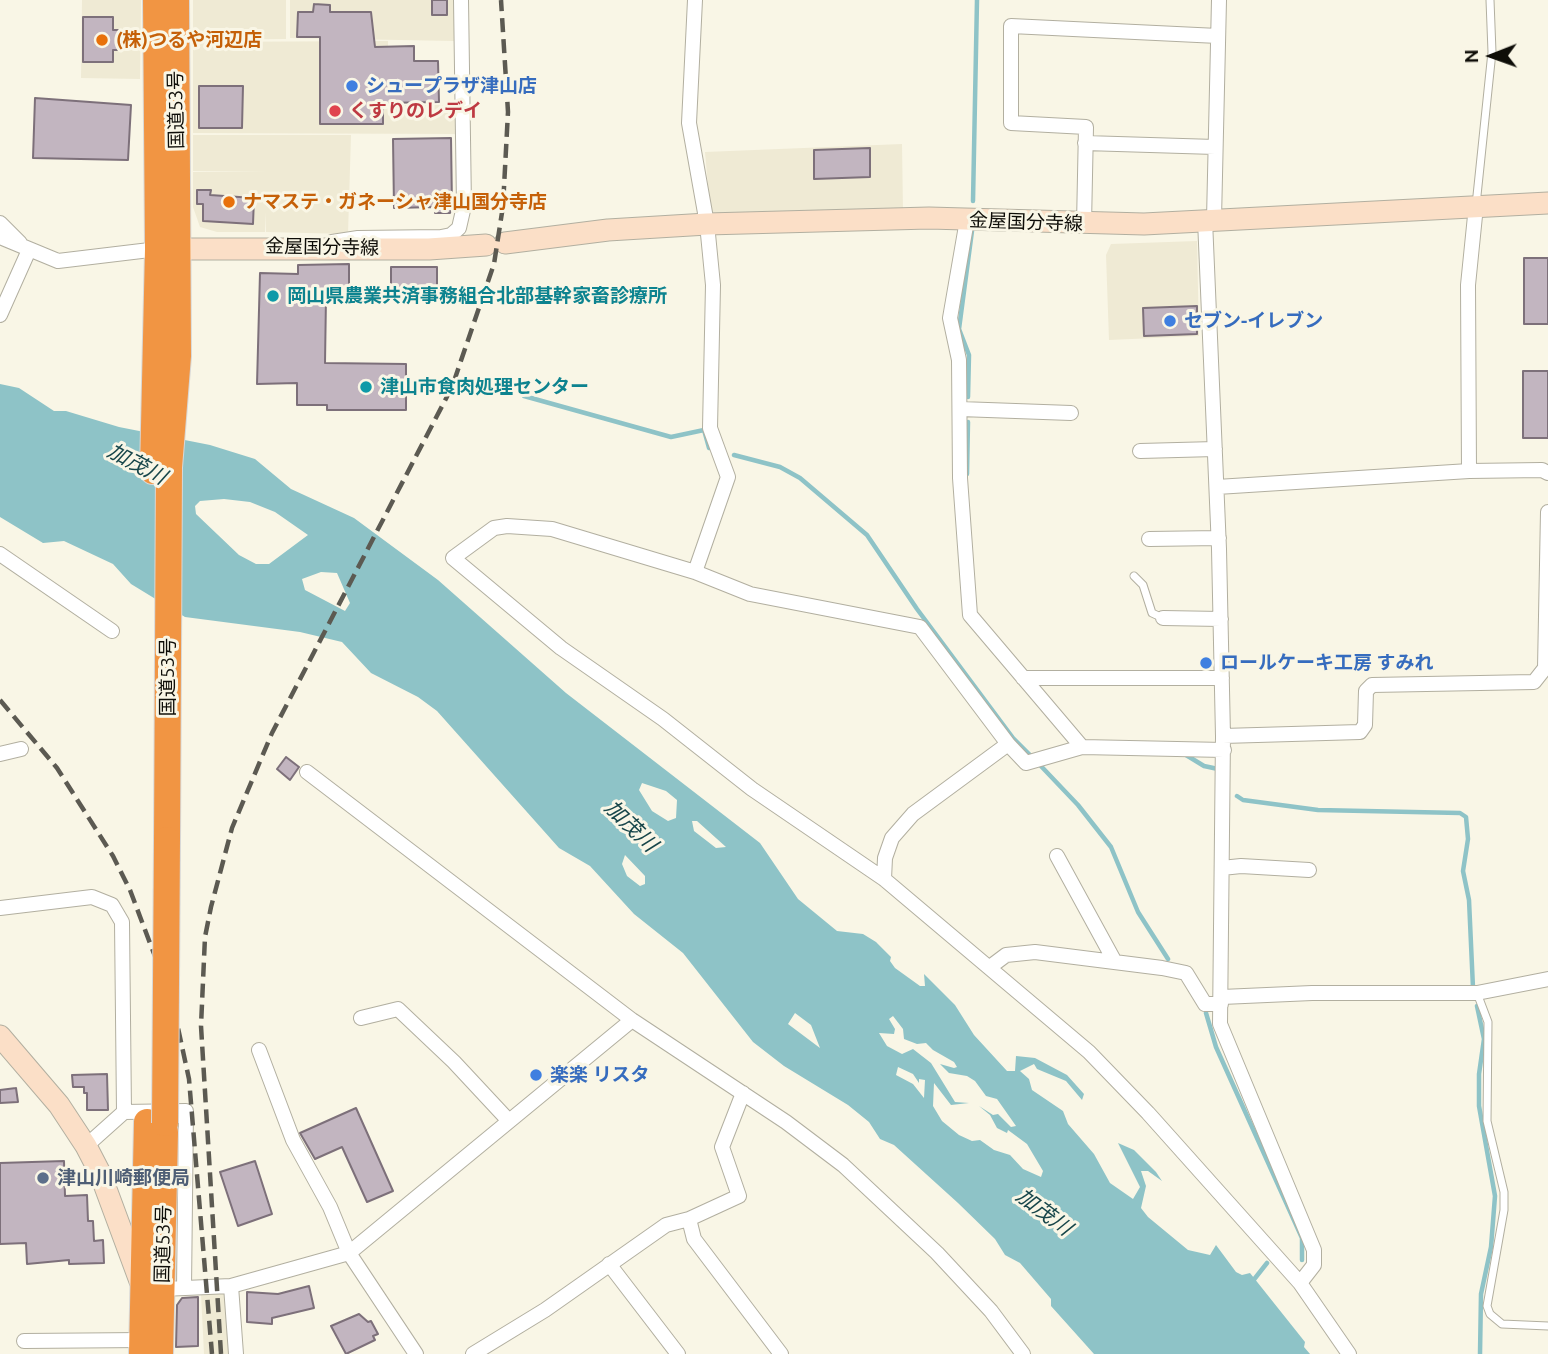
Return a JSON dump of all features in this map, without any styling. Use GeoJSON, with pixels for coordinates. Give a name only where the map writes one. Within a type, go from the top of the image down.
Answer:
{"type":"FeatureCollection","features":[{"type":"Feature","properties":{"kind":"highway","name":"国道53号"},"geometry":{"type":"LineString","coordinates":[[156,0],[150,66],[178,356],[159,650]]}},
{"type":"Feature","properties":{"kind":"highway","name":"国道53号"},"geometry":{"type":"LineString","coordinates":[[148,1349],[163,1288],[145,1119],[159,839],[154,341],[168,248],[176,0]]}},
{"type":"Feature","properties":{"kind":"main road","name":"金屋国分寺線"},"geometry":{"type":"LineString","coordinates":[[168,248],[429,249],[608,230],[708,224],[967,220],[1084,224],[1548,204]]}},
{"type":"Feature","properties":{"kind":"main road"},"geometry":{"type":"LineString","coordinates":[[0,1036],[59,1105],[86,1146],[163,1288]]}},
{"type":"Feature","properties":{"kind":"street"},"geometry":{"type":"LineString","coordinates":[[314,247],[348,239],[446,236],[458,228],[464,206],[461,0]]}},
{"type":"Feature","properties":{"kind":"street"},"geometry":{"type":"LineString","coordinates":[[695,0],[690,123],[708,224],[713,285],[710,428],[728,477],[695,572]]}},
{"type":"Feature","properties":{"kind":"street"},"geometry":{"type":"LineString","coordinates":[[1219,0],[1215,146],[1209,219],[1224,743],[1220,1024],[1314,1250],[1314,1265],[1300,1283]]}},
{"type":"Feature","properties":{"kind":"street"},"geometry":{"type":"LineString","coordinates":[[1084,224],[1086,127],[1011,123],[1011,26],[1218,36]]}},
{"type":"Feature","properties":{"kind":"street"},"geometry":{"type":"LineString","coordinates":[[1085,143],[1215,146]]}},
{"type":"Feature","properties":{"kind":"street"},"geometry":{"type":"LineString","coordinates":[[1469,471],[1468,285],[1476,206]]}},
{"type":"Feature","properties":{"kind":"street"},"geometry":{"type":"LineString","coordinates":[[967,220],[950,318],[959,360],[960,478],[970,615],[1082,747]]}},
{"type":"Feature","properties":{"kind":"street"},"geometry":{"type":"LineString","coordinates":[[0,223],[26,257]]}},
{"type":"Feature","properties":{"kind":"street"},"geometry":{"type":"LineString","coordinates":[[0,237],[26,257],[66,262],[168,248]]}},
{"type":"Feature","properties":{"kind":"street"},"geometry":{"type":"LineString","coordinates":[[0,315],[26,257]]}},
{"type":"Feature","properties":{"kind":"street"},"geometry":{"type":"LineString","coordinates":[[960,409],[1071,413]]}},
{"type":"Feature","properties":{"kind":"street"},"geometry":{"type":"LineString","coordinates":[[1140,451],[1215,449]]}},
{"type":"Feature","properties":{"kind":"street"},"geometry":{"type":"LineString","coordinates":[[1217,487],[1469,471],[1542,470],[1548,473]]}},
{"type":"Feature","properties":{"kind":"street"},"geometry":{"type":"LineString","coordinates":[[1349,1354],[1300,1283],[1149,1113],[1089,1052],[884,879],[752,789],[663,719],[561,648],[453,558],[494,528],[551,528],[695,572],[750,594],[919,627],[1026,763],[1082,747],[1224,743],[1355,734],[1365,727],[1365,694],[1370,686],[1534,682],[1545,668],[1547,649],[1548,512]]}},
{"type":"Feature","properties":{"kind":"street"},"geometry":{"type":"LineString","coordinates":[[1149,539],[1219,538]]}},
{"type":"Feature","properties":{"kind":"street"},"geometry":{"type":"LineString","coordinates":[[0,554],[112,631]]}},
{"type":"Feature","properties":{"kind":"street"},"geometry":{"type":"LineString","coordinates":[[1163,618],[1221,619]]}},
{"type":"Feature","properties":{"kind":"street"},"geometry":{"type":"LineString","coordinates":[[1023,678],[1222,678]]}},
{"type":"Feature","properties":{"kind":"street"},"geometry":{"type":"LineString","coordinates":[[884,879],[892,838],[913,814],[1009,744]]}},
{"type":"Feature","properties":{"kind":"street"},"geometry":{"type":"LineString","coordinates":[[0,754],[21,749]]}},
{"type":"Feature","properties":{"kind":"street"},"geometry":{"type":"LineString","coordinates":[[307,772],[632,1020],[743,1093],[852,1174],[937,1253],[991,1311],[1023,1354]]}},
{"type":"Feature","properties":{"kind":"street"},"geometry":{"type":"LineString","coordinates":[[1056,856],[1115,962]]}},
{"type":"Feature","properties":{"kind":"street"},"geometry":{"type":"LineString","coordinates":[[1222,868],[1241,866],[1309,870]]}},
{"type":"Feature","properties":{"kind":"street"},"geometry":{"type":"LineString","coordinates":[[0,908],[92,897],[108,902],[118,912],[124,934],[145,1119]]}},
{"type":"Feature","properties":{"kind":"street"},"geometry":{"type":"LineString","coordinates":[[990,967],[1006,955],[1035,952],[1186,974],[1205,1004],[1404,991],[1478,993],[1548,979]]}},
{"type":"Feature","properties":{"kind":"street"},"geometry":{"type":"LineString","coordinates":[[361,1018],[398,1009],[454,1062],[509,1121]]}},
{"type":"Feature","properties":{"kind":"street"},"geometry":{"type":"LineString","coordinates":[[86,1146],[145,1119],[186,1111],[163,1288],[231,1286],[349,1253],[632,1020]]}},
{"type":"Feature","properties":{"kind":"street"},"geometry":{"type":"LineString","coordinates":[[259,1050],[293,1140],[330,1207],[349,1253],[416,1354]]}},
{"type":"Feature","properties":{"kind":"street"},"geometry":{"type":"LineString","coordinates":[[473,1354],[545,1310],[666,1225],[689,1219],[738,1196],[722,1147],[743,1093]]}},
{"type":"Feature","properties":{"kind":"street"},"geometry":{"type":"LineString","coordinates":[[689,1219],[694,1239],[781,1354]]}},
{"type":"Feature","properties":{"kind":"street"},"geometry":{"type":"LineString","coordinates":[[609,1264],[678,1354]]}},
{"type":"Feature","properties":{"kind":"street"},"geometry":{"type":"LineString","coordinates":[[231,1286],[236,1354]]}},
{"type":"Feature","properties":{"kind":"street"},"geometry":{"type":"LineString","coordinates":[[24,1341],[148,1349]]}},
{"type":"Feature","properties":{"kind":"lane"},"geometry":{"type":"LineString","coordinates":[[1476,206],[1492,52],[1490,0]]}},
{"type":"Feature","properties":{"kind":"lane"},"geometry":{"type":"LineString","coordinates":[[1134,576],[1143,585],[1152,613],[1163,618]]}},
{"type":"Feature","properties":{"kind":"lane"},"geometry":{"type":"LineString","coordinates":[[1478,993],[1488,1022],[1488,1121],[1504,1192],[1504,1210],[1487,1306],[1490,1314],[1502,1324],[1548,1326]]}},
{"type":"Feature","properties":{"kind":"shaded area"},"geometry":{"type":"Polygon","coordinates":[[[82,0],[141,0],[140,79],[81,78],[82,0]]]}},
{"type":"Feature","properties":{"kind":"shaded area"},"geometry":{"type":"Polygon","coordinates":[[[193,0],[286,0],[286,39],[193,40],[193,0]]]}},
{"type":"Feature","properties":{"kind":"shaded area"},"geometry":{"type":"Polygon","coordinates":[[[290,0],[454,0],[454,41],[290,38],[290,0]]]}},
{"type":"Feature","properties":{"kind":"shaded area"},"geometry":{"type":"Polygon","coordinates":[[[388,41],[389,105],[456,105],[457,134],[193,133],[193,42],[388,41]]]}},
{"type":"Feature","properties":{"kind":"shaded area"},"geometry":{"type":"Polygon","coordinates":[[[193,135],[351,135],[348,234],[266,232],[266,212],[265,232],[217,232],[200,227],[193,207],[193,172],[267,172],[193,171],[193,135]]]}},
{"type":"Feature","properties":{"kind":"shaded area"},"geometry":{"type":"Polygon","coordinates":[[[902,144],[903,211],[711,218],[705,152],[902,144]]]}},
{"type":"Feature","properties":{"kind":"shaded area"},"geometry":{"type":"Polygon","coordinates":[[[1197,241],[1199,336],[1109,340],[1106,255],[1111,244],[1197,241]]]}},
{"type":"Feature","properties":{"kind":"shaded area"},"geometry":{"type":"Polygon","coordinates":[[[225,1293],[229,1354],[204,1354],[201,1294],[225,1293]]]}},
{"type":"Feature","properties":{"kind":"water","name":"加茂川"},"geometry":{"type":"Polygon","coordinates":[[[0,384],[19,388],[54,411],[66,411],[119,427],[210,445],[255,459],[291,489],[354,518],[438,580],[566,693],[760,843],[798,899],[837,931],[863,934],[876,942],[891,957],[890,961],[895,968],[920,986],[925,986],[924,974],[955,1005],[974,1035],[1007,1071],[1015,1071],[1016,1056],[1035,1058],[1067,1075],[1084,1094],[1082,1100],[1066,1081],[1037,1069],[1034,1064],[1020,1071],[1029,1079],[1032,1090],[1063,1111],[1068,1124],[1094,1154],[1110,1183],[1133,1199],[1140,1187],[1118,1143],[1134,1150],[1162,1181],[1148,1171],[1141,1171],[1146,1186],[1141,1208],[1148,1217],[1188,1250],[1210,1255],[1216,1245],[1236,1272],[1242,1275],[1250,1273],[1305,1342],[1304,1347],[1310,1354],[1094,1354],[1051,1306],[1051,1299],[1020,1263],[1005,1255],[995,1239],[958,1203],[894,1145],[880,1139],[869,1122],[848,1105],[784,1066],[753,1042],[683,953],[634,914],[590,866],[559,848],[437,711],[418,697],[371,673],[342,642],[300,632],[185,617],[131,584],[113,564],[64,541],[43,543],[0,517],[0,384]],[[224,499],[200,501],[195,506],[196,514],[239,555],[256,564],[269,564],[308,535],[275,512],[250,502],[224,499]],[[321,572],[302,579],[305,590],[345,611],[350,603],[337,573],[321,572]],[[642,783],[639,790],[652,811],[668,821],[676,818],[677,800],[666,791],[642,783]],[[692,821],[694,831],[716,848],[726,847],[697,821],[692,821]],[[625,855],[622,864],[627,876],[640,886],[645,884],[645,876],[625,855]],[[795,1013],[788,1024],[820,1048],[811,1025],[795,1013]],[[893,1016],[889,1019],[895,1029],[894,1034],[879,1033],[887,1046],[902,1054],[913,1049],[931,1063],[955,1102],[969,1103],[951,1105],[934,1083],[933,1106],[942,1121],[959,1135],[972,1141],[980,1140],[994,1150],[1010,1155],[1023,1169],[1041,1177],[1043,1171],[1027,1144],[1008,1130],[1007,1133],[997,1128],[990,1115],[979,1106],[993,1115],[998,1114],[1011,1127],[1016,1126],[997,1099],[986,1096],[975,1081],[967,1076],[949,1073],[940,1064],[954,1068],[957,1067],[954,1062],[926,1043],[917,1044],[904,1039],[903,1029],[893,1016]],[[898,1067],[896,1075],[913,1084],[924,1098],[925,1080],[919,1079],[919,1083],[913,1074],[898,1067]]]}},
{"type":"Feature","properties":{"kind":"building"},"geometry":{"type":"Polygon","coordinates":[[[432,0],[447,0],[447,15],[432,15],[432,0]]]}},
{"type":"Feature","properties":{"kind":"building"},"geometry":{"type":"Polygon","coordinates":[[[314,4],[330,5],[330,12],[371,12],[375,47],[414,46],[414,61],[438,61],[439,102],[383,103],[383,124],[320,124],[320,37],[297,37],[298,12],[313,12],[314,4]]]}},
{"type":"Feature","properties":{"kind":"building","name":"(株)つるや河辺店"},"geometry":{"type":"Polygon","coordinates":[[[83,17],[113,17],[113,30],[121,30],[121,50],[113,50],[113,62],[83,62],[83,17]]]}},
{"type":"Feature","properties":{"kind":"building"},"geometry":{"type":"Polygon","coordinates":[[[199,86],[243,86],[242,128],[199,128],[199,86]]]}},
{"type":"Feature","properties":{"kind":"building"},"geometry":{"type":"Polygon","coordinates":[[[35,98],[131,105],[128,160],[33,158],[35,98]]]}},
{"type":"Feature","properties":{"kind":"building"},"geometry":{"type":"Polygon","coordinates":[[[451,138],[450,213],[435,213],[435,207],[394,208],[393,139],[451,138]]]}},
{"type":"Feature","properties":{"kind":"building"},"geometry":{"type":"Polygon","coordinates":[[[870,148],[870,177],[814,179],[814,150],[870,148]]]}},
{"type":"Feature","properties":{"kind":"building","name":"ナマステ・ガネーシャ津山国分寺店"},"geometry":{"type":"Polygon","coordinates":[[[197,190],[211,190],[210,195],[254,198],[253,224],[203,221],[203,204],[197,204],[197,190]]]}},
{"type":"Feature","properties":{"kind":"building"},"geometry":{"type":"Polygon","coordinates":[[[1524,258],[1548,258],[1548,324],[1524,324],[1524,258]]]}},
{"type":"Feature","properties":{"kind":"building"},"geometry":{"type":"Polygon","coordinates":[[[349,264],[349,297],[326,297],[325,363],[406,364],[406,410],[327,410],[327,405],[297,405],[297,383],[257,384],[260,273],[298,274],[298,265],[349,264]]]}},
{"type":"Feature","properties":{"kind":"building"},"geometry":{"type":"Polygon","coordinates":[[[391,267],[437,267],[437,290],[391,290],[391,267]]]}},
{"type":"Feature","properties":{"kind":"building","name":"セブン-イレブン"},"geometry":{"type":"Polygon","coordinates":[[[1197,306],[1197,334],[1144,336],[1143,308],[1197,306]]]}},
{"type":"Feature","properties":{"kind":"building"},"geometry":{"type":"Polygon","coordinates":[[[1523,371],[1548,371],[1548,438],[1523,438],[1523,371]]]}},
{"type":"Feature","properties":{"kind":"building"},"geometry":{"type":"Polygon","coordinates":[[[286,757],[299,767],[290,780],[277,769],[286,757]]]}},
{"type":"Feature","properties":{"kind":"building"},"geometry":{"type":"Polygon","coordinates":[[[107,1074],[108,1110],[87,1110],[87,1093],[84,1093],[84,1087],[73,1087],[72,1075],[107,1074]]]}},
{"type":"Feature","properties":{"kind":"building"},"geometry":{"type":"Polygon","coordinates":[[[16,1088],[18,1102],[0,1103],[0,1090],[16,1088]]]}},
{"type":"Feature","properties":{"kind":"building"},"geometry":{"type":"Polygon","coordinates":[[[356,1108],[393,1191],[367,1202],[342,1147],[315,1159],[300,1133],[356,1108]]]}},
{"type":"Feature","properties":{"kind":"building"},"geometry":{"type":"Polygon","coordinates":[[[64,1161],[65,1196],[87,1195],[88,1221],[93,1221],[94,1241],[103,1240],[104,1263],[69,1264],[69,1260],[27,1264],[26,1243],[0,1244],[0,1163],[64,1161]]]}},
{"type":"Feature","properties":{"kind":"building"},"geometry":{"type":"Polygon","coordinates":[[[255,1161],[272,1214],[238,1226],[220,1172],[255,1161]]]}},
{"type":"Feature","properties":{"kind":"building"},"geometry":{"type":"Polygon","coordinates":[[[309,1286],[314,1308],[272,1318],[272,1324],[247,1322],[247,1292],[278,1294],[309,1286]]]}},
{"type":"Feature","properties":{"kind":"building"},"geometry":{"type":"Polygon","coordinates":[[[198,1297],[198,1346],[176,1347],[177,1305],[182,1298],[198,1297]]]}},
{"type":"Feature","properties":{"kind":"building"},"geometry":{"type":"Polygon","coordinates":[[[359,1314],[368,1322],[371,1321],[378,1334],[373,1336],[375,1340],[346,1354],[331,1326],[359,1314]]]}},
{"type":"Feature","properties":{"kind":"waterway"},"geometry":{"type":"LineString","coordinates":[[973,201],[977,0]]}},
{"type":"Feature","properties":{"kind":"waterway"},"geometry":{"type":"LineString","coordinates":[[968,397],[969,355],[959,329],[972,231]]}},
{"type":"Feature","properties":{"kind":"waterway"},"geometry":{"type":"LineString","coordinates":[[524,396],[671,437],[704,430],[709,448]]}},
{"type":"Feature","properties":{"kind":"waterway"},"geometry":{"type":"LineString","coordinates":[[967,474],[968,422]]}},
{"type":"Feature","properties":{"kind":"waterway"},"geometry":{"type":"LineString","coordinates":[[734,455],[780,467],[800,478],[867,535],[917,609],[1013,738],[1031,756]]}},
{"type":"Feature","properties":{"kind":"waterway"},"geometry":{"type":"LineString","coordinates":[[1186,755],[1204,766],[1218,769]]}},
{"type":"Feature","properties":{"kind":"waterway"},"geometry":{"type":"LineString","coordinates":[[1039,764],[1078,805],[1111,847],[1138,912],[1168,959]]}},
{"type":"Feature","properties":{"kind":"waterway"},"geometry":{"type":"LineString","coordinates":[[1237,796],[1243,800],[1318,810],[1460,813],[1466,817],[1468,839],[1463,871],[1469,900],[1473,988]]}},
{"type":"Feature","properties":{"kind":"waterway"},"geometry":{"type":"LineString","coordinates":[[1477,1006],[1484,1039],[1479,1074],[1479,1106],[1495,1196],[1491,1247],[1481,1294],[1480,1354]]}},
{"type":"Feature","properties":{"kind":"waterway"},"geometry":{"type":"LineString","coordinates":[[1206,1013],[1216,1047],[1302,1238],[1302,1260]]}},
{"type":"Feature","properties":{"kind":"waterway"},"geometry":{"type":"LineString","coordinates":[[1252,1282],[1267,1263]]}},
{"type":"Feature","properties":{"kind":"railway"},"geometry":{"type":"LineString","coordinates":[[221,1354],[201,1026],[205,937],[211,907],[232,828],[272,733],[452,387],[494,264],[503,206],[508,112],[501,0]]}},
{"type":"Feature","properties":{"kind":"railway"},"geometry":{"type":"LineString","coordinates":[[0,700],[57,768],[113,856],[130,890],[159,967],[178,1028],[189,1079],[212,1354]]}},
{"type":"Feature","properties":{"kind":"place","name":"(株)つるや河辺店"},"geometry":{"type":"Point","coordinates":[102,40]}},
{"type":"Feature","properties":{"kind":"place","name":"シュープラザ津山店"},"geometry":{"type":"Point","coordinates":[352,86]}},
{"type":"Feature","properties":{"kind":"place","name":"くすりのレデイ"},"geometry":{"type":"Point","coordinates":[335,111]}},
{"type":"Feature","properties":{"kind":"place","name":"ナマステ・ガネーシャ津山国分寺店"},"geometry":{"type":"Point","coordinates":[229,202]}},
{"type":"Feature","properties":{"kind":"place","name":"岡山県農業共済事務組合北部基幹家畜診療所"},"geometry":{"type":"Point","coordinates":[273,296]}},
{"type":"Feature","properties":{"kind":"place","name":"セブン-イレブン"},"geometry":{"type":"Point","coordinates":[1170,321]}},
{"type":"Feature","properties":{"kind":"place","name":"津山市食肉処理センター"},"geometry":{"type":"Point","coordinates":[366,387]}},
{"type":"Feature","properties":{"kind":"place","name":"ロールケーキ工房 すみれ"},"geometry":{"type":"Point","coordinates":[1206,663]}},
{"type":"Feature","properties":{"kind":"place","name":"楽楽 リスタ"},"geometry":{"type":"Point","coordinates":[536,1075]}},
{"type":"Feature","properties":{"kind":"place","name":"津山川崎郵便局"},"geometry":{"type":"Point","coordinates":[43,1178]}}]}
